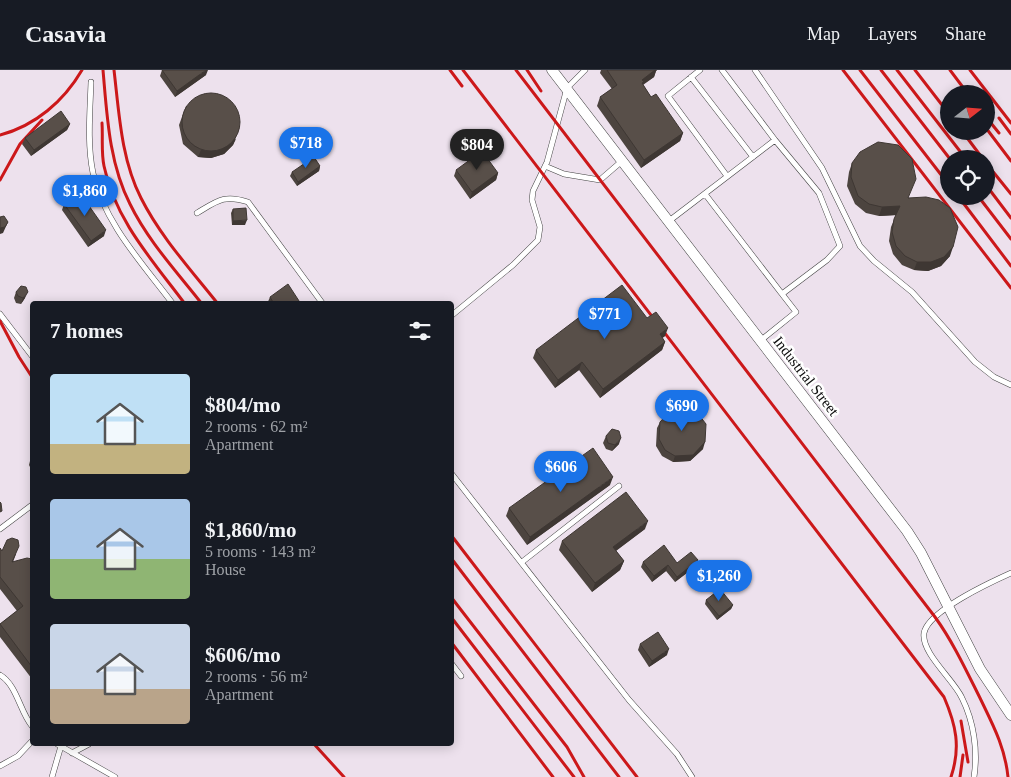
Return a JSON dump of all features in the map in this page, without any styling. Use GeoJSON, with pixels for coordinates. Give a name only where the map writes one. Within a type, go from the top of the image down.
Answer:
{"type":"FeatureCollection","features":[{"type":"Feature","properties":{"kind":"street","name":"Industrial Street"},"geometry":{"type":"LineString","coordinates":[[552,70],[907,531],[921,553],[980,669],[1011,715]]}},
{"type":"Feature","properties":{"kind":"lane"},"geometry":{"type":"LineString","coordinates":[[454,314],[514,265],[538,240],[540,227],[532,195],[545,166],[566,88],[585,70]]}},
{"type":"Feature","properties":{"kind":"lane"},"geometry":{"type":"LineString","coordinates":[[700,70],[668,96],[728,176]]}},
{"type":"Feature","properties":{"kind":"lane"},"geometry":{"type":"LineString","coordinates":[[722,70],[775,140],[819,193],[840,246],[827,260],[782,294]]}},
{"type":"Feature","properties":{"kind":"lane"},"geometry":{"type":"LineString","coordinates":[[755,70],[822,168],[860,246],[874,261],[912,292],[975,362],[994,376],[1011,384]]}},
{"type":"Feature","properties":{"kind":"lane"},"geometry":{"type":"LineString","coordinates":[[691,77],[753,157]]}},
{"type":"Feature","properties":{"kind":"lane"},"geometry":{"type":"LineString","coordinates":[[90,82],[91,155],[100,196],[123,237],[171,301]]}},
{"type":"Feature","properties":{"kind":"lane"},"geometry":{"type":"LineString","coordinates":[[668,222],[775,140]]}},
{"type":"Feature","properties":{"kind":"lane"},"geometry":{"type":"LineString","coordinates":[[545,166],[564,174],[600,180],[622,162]]}},
{"type":"Feature","properties":{"kind":"lane"},"geometry":{"type":"LineString","coordinates":[[705,194],[796,312],[760,341]]}},
{"type":"Feature","properties":{"kind":"lane"},"geometry":{"type":"LineString","coordinates":[[197,213],[221,198],[234,198],[248,202],[321,301]]}},
{"type":"Feature","properties":{"kind":"lane"},"geometry":{"type":"LineString","coordinates":[[0,314],[30,353]]}},
{"type":"Feature","properties":{"kind":"lane"},"geometry":{"type":"LineString","coordinates":[[454,477],[629,700],[677,754],[692,777]]}},
{"type":"Feature","properties":{"kind":"lane"},"geometry":{"type":"LineString","coordinates":[[522,562],[620,486]]}},
{"type":"Feature","properties":{"kind":"lane"},"geometry":{"type":"LineString","coordinates":[[0,529],[30,506]]}},
{"type":"Feature","properties":{"kind":"lane"},"geometry":{"type":"LineString","coordinates":[[974,777],[975,753],[969,716],[958,690],[931,655],[924,640],[926,626],[938,614],[949,607],[1011,573]]}},
{"type":"Feature","properties":{"kind":"lane"},"geometry":{"type":"LineString","coordinates":[[454,667],[461,676]]}},
{"type":"Feature","properties":{"kind":"lane"},"geometry":{"type":"LineString","coordinates":[[0,675],[10,686],[30,723]]}},
{"type":"Feature","properties":{"kind":"lane"},"geometry":{"type":"LineString","coordinates":[[0,766],[18,756],[30,743]]}},
{"type":"Feature","properties":{"kind":"lane"},"geometry":{"type":"LineString","coordinates":[[52,777],[59,746]]}},
{"type":"Feature","properties":{"kind":"lane"},"geometry":{"type":"LineString","coordinates":[[61,746],[115,777]]}},
{"type":"Feature","properties":{"kind":"lane"},"geometry":{"type":"LineString","coordinates":[[72,753],[86,746]]}},
{"type":"Feature","properties":{"kind":"shaded area"},"geometry":{"type":"Polygon","coordinates":[[[0,70],[1011,70],[1011,777],[0,777],[0,70]]]}},
{"type":"Feature","properties":{"kind":"building"},"geometry":{"type":"Polygon","coordinates":[[[162,70],[206,70],[177,91],[162,70]]]}},
{"type":"Feature","properties":{"kind":"building"},"geometry":{"type":"Polygon","coordinates":[[[607,70],[655,70],[642,80],[644,82],[642,83],[651,97],[656,94],[683,133],[644,160],[600,97],[617,85],[607,70]]]}},
{"type":"Feature","properties":{"kind":"building"},"geometry":{"type":"Polygon","coordinates":[[[211,93],[222,95],[235,106],[240,122],[238,133],[227,146],[211,151],[200,149],[187,138],[182,122],[184,111],[195,98],[211,93]]]}},
{"type":"Feature","properties":{"kind":"building"},"geometry":{"type":"Polygon","coordinates":[[[61,111],[70,124],[34,150],[25,138],[61,111]]]}},
{"type":"Feature","properties":{"kind":"building"},"geometry":{"type":"Polygon","coordinates":[[[878,142],[898,145],[912,159],[916,179],[908,198],[926,197],[939,200],[940,205],[946,205],[950,208],[958,227],[953,247],[944,257],[931,262],[917,262],[905,256],[896,246],[892,232],[894,219],[900,206],[882,207],[869,204],[858,196],[851,177],[852,163],[860,152],[878,142]]]}},
{"type":"Feature","properties":{"kind":"building"},"geometry":{"type":"Polygon","coordinates":[[[482,151],[498,173],[472,192],[456,170],[482,151]]]}},
{"type":"Feature","properties":{"kind":"building"},"geometry":{"type":"Polygon","coordinates":[[[314,157],[320,166],[298,182],[292,172],[314,157]]]}},
{"type":"Feature","properties":{"kind":"building"},"geometry":{"type":"Polygon","coordinates":[[[80,193],[106,230],[91,241],[64,204],[80,193]]]}},
{"type":"Feature","properties":{"kind":"building"},"geometry":{"type":"Polygon","coordinates":[[[246,208],[247,220],[233,221],[233,209],[246,208]]]}},
{"type":"Feature","properties":{"kind":"building"},"geometry":{"type":"Polygon","coordinates":[[[4,216],[8,222],[5,227],[0,228],[0,217],[4,216]]]}},
{"type":"Feature","properties":{"kind":"building"},"geometry":{"type":"Polygon","coordinates":[[[288,284],[299,301],[272,301],[270,297],[288,284]]]}},
{"type":"Feature","properties":{"kind":"building"},"geometry":{"type":"Polygon","coordinates":[[[622,285],[647,318],[656,312],[668,328],[660,334],[665,342],[603,389],[582,362],[558,380],[536,350],[622,285]]]}},
{"type":"Feature","properties":{"kind":"building"},"geometry":{"type":"Polygon","coordinates":[[[21,286],[26,287],[28,292],[23,298],[18,296],[16,292],[21,286]]]}},
{"type":"Feature","properties":{"kind":"building"},"geometry":{"type":"Polygon","coordinates":[[[684,407],[695,410],[706,424],[705,442],[693,455],[675,456],[665,450],[659,439],[660,422],[672,409],[684,407]]]}},
{"type":"Feature","properties":{"kind":"building"},"geometry":{"type":"Polygon","coordinates":[[[612,429],[619,431],[621,438],[615,445],[608,443],[606,436],[612,429]]]}},
{"type":"Feature","properties":{"kind":"building"},"geometry":{"type":"Polygon","coordinates":[[[593,448],[613,477],[530,537],[509,508],[593,448]]]}},
{"type":"Feature","properties":{"kind":"building"},"geometry":{"type":"Polygon","coordinates":[[[626,492],[648,521],[613,547],[624,561],[595,583],[562,541],[626,492]]]}},
{"type":"Feature","properties":{"kind":"building"},"geometry":{"type":"Polygon","coordinates":[[[12,538],[18,540],[19,546],[12,562],[30,559],[30,664],[0,624],[23,606],[0,577],[0,548],[2,551],[7,540],[12,538]]]}},
{"type":"Feature","properties":{"kind":"building"},"geometry":{"type":"Polygon","coordinates":[[[664,545],[677,563],[691,552],[698,560],[677,577],[668,565],[654,576],[643,562],[664,545]]]}},
{"type":"Feature","properties":{"kind":"building"},"geometry":{"type":"Polygon","coordinates":[[[720,589],[733,605],[719,616],[706,600],[720,589]]]}},
{"type":"Feature","properties":{"kind":"building"},"geometry":{"type":"Polygon","coordinates":[[[658,632],[669,649],[652,661],[640,644],[658,632]]]}},
{"type":"Feature","properties":{"kind":"railway"},"geometry":{"type":"LineString","coordinates":[[0,135],[37,119],[67,92],[82,70]]}},
{"type":"Feature","properties":{"kind":"railway"},"geometry":{"type":"LineString","coordinates":[[103,70],[110,138],[117,172],[123,188],[145,231],[200,301]]}},
{"type":"Feature","properties":{"kind":"railway"},"geometry":{"type":"LineString","coordinates":[[114,70],[119,119],[134,183],[157,226],[216,301]]}},
{"type":"Feature","properties":{"kind":"railway"},"geometry":{"type":"LineString","coordinates":[[450,70],[462,86]]}},
{"type":"Feature","properties":{"kind":"railway"},"geometry":{"type":"LineString","coordinates":[[463,70],[944,697],[952,717],[956,736],[956,756],[951,777]]}},
{"type":"Feature","properties":{"kind":"railway"},"geometry":{"type":"LineString","coordinates":[[516,70],[935,617],[959,656],[994,727],[1004,756],[1008,777]]}},
{"type":"Feature","properties":{"kind":"railway"},"geometry":{"type":"LineString","coordinates":[[527,70],[541,91]]}},
{"type":"Feature","properties":{"kind":"railway"},"geometry":{"type":"LineString","coordinates":[[843,70],[1011,288]]}},
{"type":"Feature","properties":{"kind":"railway"},"geometry":{"type":"LineString","coordinates":[[860,70],[940,173]]}},
{"type":"Feature","properties":{"kind":"railway"},"geometry":{"type":"LineString","coordinates":[[881,70],[943,150]]}},
{"type":"Feature","properties":{"kind":"railway"},"geometry":{"type":"LineString","coordinates":[[897,70],[959,150]]}},
{"type":"Feature","properties":{"kind":"railway"},"geometry":{"type":"LineString","coordinates":[[915,70],[940,102]]}},
{"type":"Feature","properties":{"kind":"railway"},"geometry":{"type":"LineString","coordinates":[[950,70],[961,85]]}},
{"type":"Feature","properties":{"kind":"railway"},"geometry":{"type":"LineString","coordinates":[[970,70],[1011,123]]}},
{"type":"Feature","properties":{"kind":"railway"},"geometry":{"type":"LineString","coordinates":[[999,118],[1011,134]]}},
{"type":"Feature","properties":{"kind":"railway"},"geometry":{"type":"LineString","coordinates":[[0,180],[20,144],[42,120]]}},
{"type":"Feature","properties":{"kind":"railway"},"geometry":{"type":"LineString","coordinates":[[102,123],[104,166],[109,186],[117,204],[148,256],[183,301]]}},
{"type":"Feature","properties":{"kind":"railway"},"geometry":{"type":"LineString","coordinates":[[995,128],[999,133]]}},
{"type":"Feature","properties":{"kind":"railway"},"geometry":{"type":"LineString","coordinates":[[969,140],[976,150]]}},
{"type":"Feature","properties":{"kind":"railway"},"geometry":{"type":"LineString","coordinates":[[995,140],[1011,161]]}},
{"type":"Feature","properties":{"kind":"railway"},"geometry":{"type":"LineString","coordinates":[[995,174],[1011,194]]}},
{"type":"Feature","properties":{"kind":"railway"},"geometry":{"type":"LineString","coordinates":[[995,197],[1011,218]]}},
{"type":"Feature","properties":{"kind":"railway"},"geometry":{"type":"LineString","coordinates":[[965,205],[1011,266]]}},
{"type":"Feature","properties":{"kind":"railway"},"geometry":{"type":"LineString","coordinates":[[985,205],[1011,239]]}},
{"type":"Feature","properties":{"kind":"railway"},"geometry":{"type":"LineString","coordinates":[[0,321],[30,374]]}},
{"type":"Feature","properties":{"kind":"railway"},"geometry":{"type":"LineString","coordinates":[[454,539],[637,777]]}},
{"type":"Feature","properties":{"kind":"railway"},"geometry":{"type":"LineString","coordinates":[[454,562],[619,777]]}},
{"type":"Feature","properties":{"kind":"railway"},"geometry":{"type":"LineString","coordinates":[[454,601],[567,747],[584,777]]}},
{"type":"Feature","properties":{"kind":"railway"},"geometry":{"type":"LineString","coordinates":[[454,621],[574,777]]}},
{"type":"Feature","properties":{"kind":"railway"},"geometry":{"type":"LineString","coordinates":[[454,646],[553,777]]}},
{"type":"Feature","properties":{"kind":"railway"},"geometry":{"type":"LineString","coordinates":[[961,721],[968,762]]}},
{"type":"Feature","properties":{"kind":"railway"},"geometry":{"type":"LineString","coordinates":[[316,746],[344,777]]}},
{"type":"Feature","properties":{"kind":"railway"},"geometry":{"type":"LineString","coordinates":[[960,777],[963,755]]}}]}
